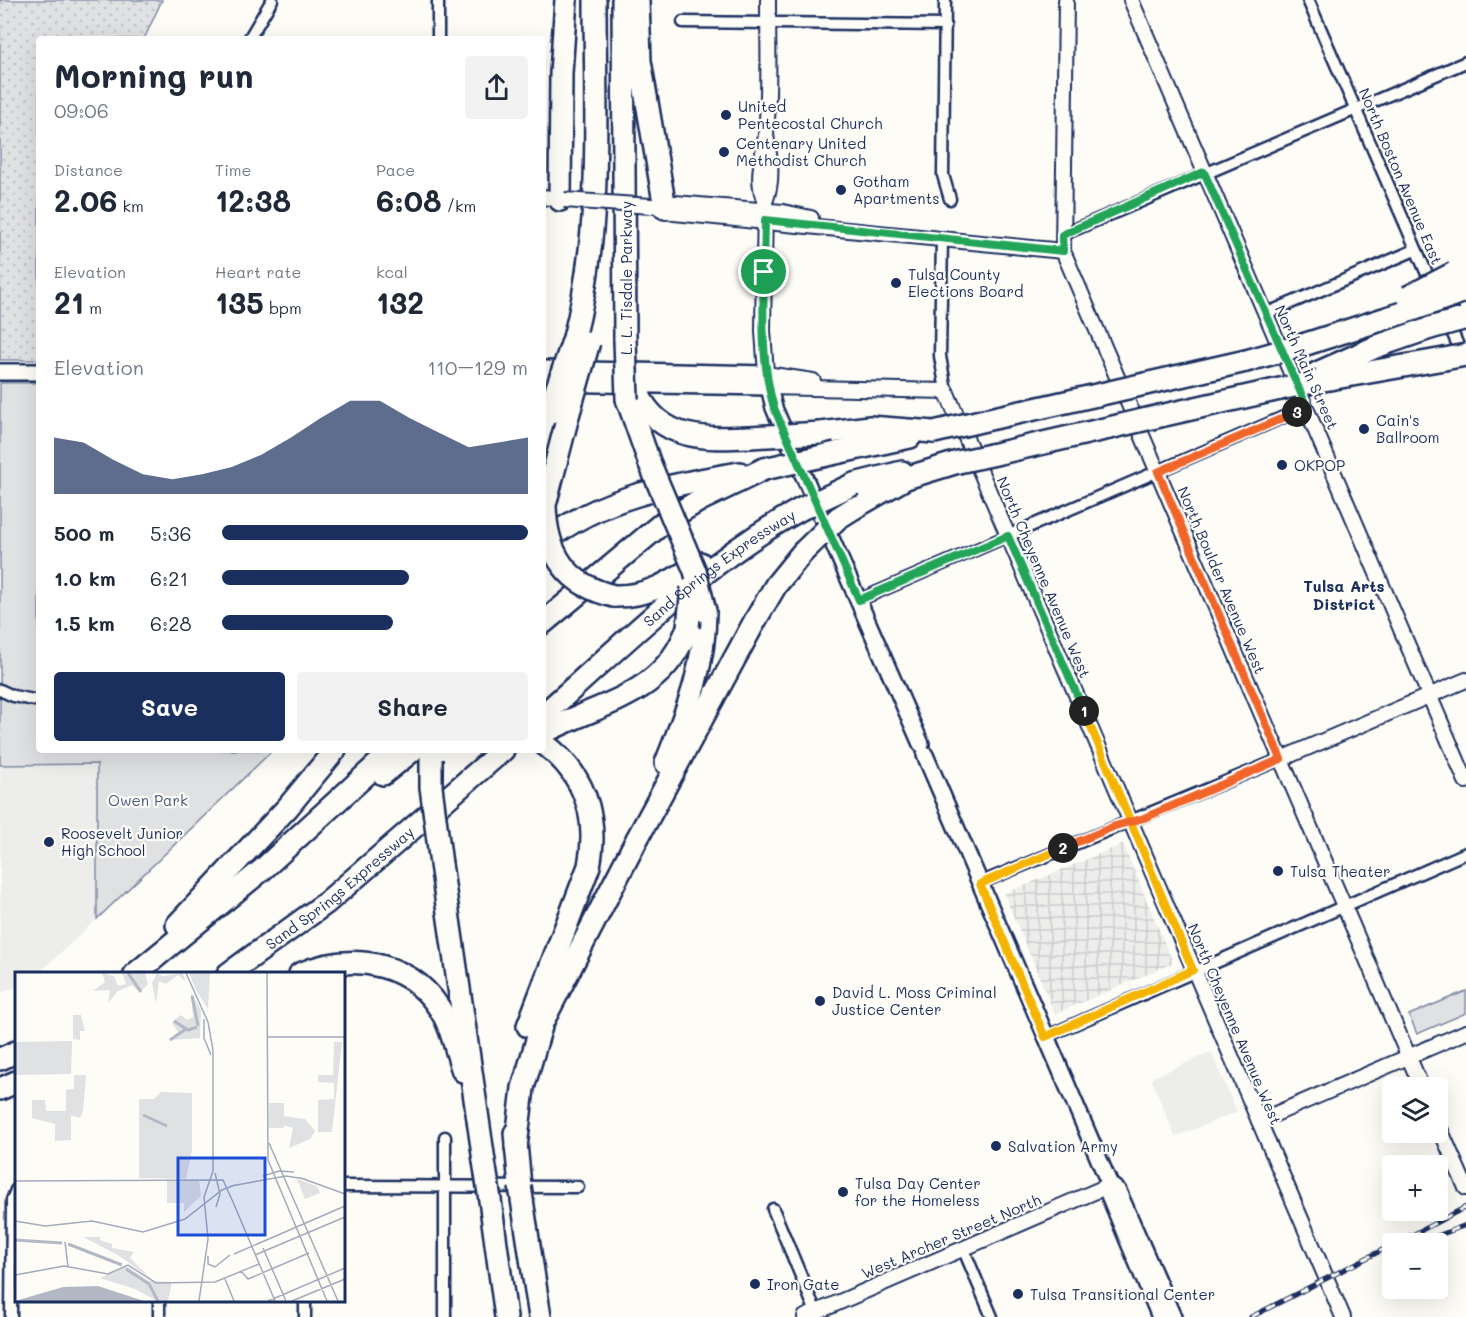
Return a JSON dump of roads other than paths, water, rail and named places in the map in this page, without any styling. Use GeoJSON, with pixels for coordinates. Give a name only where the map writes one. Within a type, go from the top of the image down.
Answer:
{"type":"FeatureCollection","features":[{"type":"Feature","properties":{"kind":"highway"},"geometry":{"type":"LineString","coordinates":[[556,199],[566,0]]}},
{"type":"Feature","properties":{"kind":"highway"},"geometry":{"type":"LineString","coordinates":[[546,494],[553,419],[600,279],[595,188],[595,0]]}},
{"type":"Feature","properties":{"kind":"highway","name":"L. L. Tisdale Parkway"},"geometry":{"type":"LineString","coordinates":[[623,0],[627,399],[650,464],[684,546]]}},
{"type":"Feature","properties":{"kind":"highway"},"geometry":{"type":"LineString","coordinates":[[638,0],[640,61],[658,207]]}},
{"type":"Feature","properties":{"kind":"highway"},"geometry":{"type":"LineString","coordinates":[[546,541],[569,524],[620,500],[688,482],[764,469],[1246,361],[1330,338],[1462,281]]}},
{"type":"Feature","properties":{"kind":"highway"},"geometry":{"type":"LineString","coordinates":[[1316,378],[1378,346],[1464,319]]}},
{"type":"Feature","properties":{"kind":"highway"},"geometry":{"type":"LineString","coordinates":[[625,339],[633,381],[643,403],[655,418],[674,431],[700,439],[821,433],[870,427],[934,432]]}},
{"type":"Feature","properties":{"kind":"highway"},"geometry":{"type":"LineString","coordinates":[[516,1147],[524,1088],[539,1034],[598,913],[766,602],[802,553],[838,518],[906,478],[958,462],[1280,389],[1316,378],[1466,356]]}},
{"type":"Feature","properties":{"kind":"highway","name":"Sand Springs Expressway"},"geometry":{"type":"LineString","coordinates":[[546,729],[704,573],[764,531],[801,509],[867,479],[958,462]]}},
{"type":"Feature","properties":{"kind":"highway"},"geometry":{"type":"LineString","coordinates":[[546,620],[665,521],[700,500],[764,469]]}},
{"type":"Feature","properties":{"kind":"highway"},"geometry":{"type":"LineString","coordinates":[[546,513],[550,544],[563,566],[582,584],[614,596],[639,594],[662,586],[753,529],[801,509]]}},
{"type":"Feature","properties":{"kind":"highway"},"geometry":{"type":"LineString","coordinates":[[637,839],[698,679],[704,650],[705,611],[695,571],[684,546]]}},
{"type":"Feature","properties":{"kind":"highway"},"geometry":{"type":"LineString","coordinates":[[546,730],[643,687],[672,660],[688,627],[692,588],[684,546]]}},
{"type":"Feature","properties":{"kind":"highway"},"geometry":{"type":"LineString","coordinates":[[540,1317],[516,1147],[514,1087],[520,1053],[530,1019],[561,943],[592,852],[591,816],[582,788],[546,732]]}},
{"type":"Feature","properties":{"kind":"highway"},"geometry":{"type":"LineString","coordinates":[[135,972],[288,807],[333,753]]}},
{"type":"Feature","properties":{"kind":"highway"},"geometry":{"type":"LineString","coordinates":[[135,972],[263,868],[390,753]]}},
{"type":"Feature","properties":{"kind":"highway"},"geometry":{"type":"LineString","coordinates":[[263,868],[426,753]]}},
{"type":"Feature","properties":{"kind":"highway"},"geometry":{"type":"LineString","coordinates":[[427,753],[430,787],[506,1317]]}},
{"type":"Feature","properties":{"kind":"highway","name":"Sand Springs Expressway"},"geometry":{"type":"LineString","coordinates":[[231,972],[326,903],[495,757]]}},
{"type":"Feature","properties":{"kind":"highway"},"geometry":{"type":"LineString","coordinates":[[305,972],[329,963],[372,964],[394,971],[414,982],[435,1002],[446,1020],[478,1120]]}},
{"type":"Feature","properties":{"kind":"highway"},"geometry":{"type":"LineString","coordinates":[[0,1059],[15,1052]]}},
{"type":"Feature","properties":{"kind":"highway"},"geometry":{"type":"LineString","coordinates":[[0,1089],[15,1082]]}},
{"type":"Feature","properties":{"kind":"main road"},"geometry":{"type":"LineString","coordinates":[[546,369],[767,381]]}},
{"type":"Feature","properties":{"kind":"main road"},"geometry":{"type":"LineString","coordinates":[[0,372],[36,372]]}},
{"type":"Feature","properties":{"kind":"main road"},"geometry":{"type":"LineString","coordinates":[[546,383],[767,381]]}},
{"type":"Feature","properties":{"kind":"main road"},"geometry":{"type":"LineString","coordinates":[[767,381],[774,408],[859,600],[1110,1185],[1111,1201],[1160,1317]]}},
{"type":"Feature","properties":{"kind":"main road"},"geometry":{"type":"LineString","coordinates":[[1110,1185],[1118,1191],[1173,1317]]}},
{"type":"Feature","properties":{"kind":"street"},"geometry":{"type":"LineString","coordinates":[[251,36],[272,0]]}},
{"type":"Feature","properties":{"kind":"street"},"geometry":{"type":"LineString","coordinates":[[438,0],[438,36]]}},
{"type":"Feature","properties":{"kind":"street"},"geometry":{"type":"LineString","coordinates":[[768,0],[766,135],[771,164],[770,188],[765,210],[763,330],[767,381],[850,389],[946,391]]}},
{"type":"Feature","properties":{"kind":"street"},"geometry":{"type":"LineString","coordinates":[[945,0],[943,175],[950,199]]}},
{"type":"Feature","properties":{"kind":"street","name":"North Boulder Avenue West"},"geometry":{"type":"LineString","coordinates":[[1066,0],[1063,251],[1417,1077]]}},
{"type":"Feature","properties":{"kind":"street","name":"North Main Street"},"geometry":{"type":"LineString","coordinates":[[1131,0],[1466,780]]}},
{"type":"Feature","properties":{"kind":"street","name":"North Boston Avenue East"},"geometry":{"type":"LineString","coordinates":[[1308,0],[1466,364]]}},
{"type":"Feature","properties":{"kind":"street"},"geometry":{"type":"LineString","coordinates":[[683,22],[945,25]]}},
{"type":"Feature","properties":{"kind":"street"},"geometry":{"type":"LineString","coordinates":[[1062,235],[1204,172],[1466,62]]}},
{"type":"Feature","properties":{"kind":"street"},"geometry":{"type":"LineString","coordinates":[[556,199],[658,207],[674,213],[765,210],[819,219],[854,229],[1063,251]]}},
{"type":"Feature","properties":{"kind":"street","name":"North Cheyenne Avenue West"},"geometry":{"type":"LineString","coordinates":[[942,238],[940,356],[946,391],[1343,1317]]}},
{"type":"Feature","properties":{"kind":"street"},"geometry":{"type":"LineString","coordinates":[[1265,314],[1415,249]]}},
{"type":"Feature","properties":{"kind":"street"},"geometry":{"type":"LineString","coordinates":[[859,600],[1307,407]]}},
{"type":"Feature","properties":{"kind":"street"},"geometry":{"type":"LineString","coordinates":[[980,884],[1466,680]]}},
{"type":"Feature","properties":{"kind":"street"},"geometry":{"type":"LineString","coordinates":[[0,690],[13,696],[36,700]]}},
{"type":"Feature","properties":{"kind":"street"},"geometry":{"type":"LineString","coordinates":[[1045,1037],[1193,970],[1466,853]]}},
{"type":"Feature","properties":{"kind":"street"},"geometry":{"type":"LineString","coordinates":[[1259,1121],[1466,1032]]}},
{"type":"Feature","properties":{"kind":"street"},"geometry":{"type":"LineString","coordinates":[[444,1137],[445,1317]]}},
{"type":"Feature","properties":{"kind":"street"},"geometry":{"type":"LineString","coordinates":[[1447,1143],[1466,1188]]}},
{"type":"Feature","properties":{"kind":"street","name":"West Archer Street North"},"geometry":{"type":"LineString","coordinates":[[811,1315],[1110,1185]]}},
{"type":"Feature","properties":{"kind":"street"},"geometry":{"type":"LineString","coordinates":[[345,1186],[578,1187]]}},
{"type":"Feature","properties":{"kind":"street"},"geometry":{"type":"LineString","coordinates":[[11,1317],[12,1204],[15,1194]]}},
{"type":"Feature","properties":{"kind":"street"},"geometry":{"type":"LineString","coordinates":[[773,1209],[811,1315]]}},
{"type":"Feature","properties":{"kind":"street"},"geometry":{"type":"LineString","coordinates":[[963,1248],[992,1317]]}},
{"type":"Feature","properties":{"kind":"railway"},"geometry":{"type":"LineString","coordinates":[[1416,1233],[1466,1207]]}},
{"type":"Feature","properties":{"kind":"railway"},"geometry":{"type":"LineString","coordinates":[[1445,1233],[1466,1225]]}},
{"type":"Feature","properties":{"kind":"railway"},"geometry":{"type":"LineString","coordinates":[[1251,1317],[1382,1250]]}},
{"type":"Feature","properties":{"kind":"place","name":"United Pentecostal Church"},"geometry":{"type":"Point","coordinates":[726,115]}},
{"type":"Feature","properties":{"kind":"place","name":"Centenary United Methodist Church"},"geometry":{"type":"Point","coordinates":[724,152]}},
{"type":"Feature","properties":{"kind":"place","name":"Gotham Apartments"},"geometry":{"type":"Point","coordinates":[841,190]}},
{"type":"Feature","properties":{"kind":"place","name":"Tulsa County Elections Board"},"geometry":{"type":"Point","coordinates":[896,283]}},
{"type":"Feature","properties":{"kind":"place","name":"Cain's Ballroom"},"geometry":{"type":"Point","coordinates":[1364,429]}},
{"type":"Feature","properties":{"kind":"place","name":"OKPOP"},"geometry":{"type":"Point","coordinates":[1282,465]}},
{"type":"Feature","properties":{"kind":"place","name":"Roosevelt Junior High School"},"geometry":{"type":"Point","coordinates":[49,842]}},
{"type":"Feature","properties":{"kind":"place","name":"Tulsa Theater"},"geometry":{"type":"Point","coordinates":[1278,871]}},
{"type":"Feature","properties":{"kind":"place","name":"David L. Moss Criminal Justice Center"},"geometry":{"type":"Point","coordinates":[820,1001]}},
{"type":"Feature","properties":{"kind":"place","name":"Salvation Army"},"geometry":{"type":"Point","coordinates":[996,1146]}},
{"type":"Feature","properties":{"kind":"place","name":"Tulsa Day Center for the Homeless"},"geometry":{"type":"Point","coordinates":[843,1192]}},
{"type":"Feature","properties":{"kind":"place","name":"Iron Gate"},"geometry":{"type":"Point","coordinates":[755,1284]}},
{"type":"Feature","properties":{"kind":"place","name":"Tulsa Transitional Center"},"geometry":{"type":"Point","coordinates":[1018,1294]}},
{"type":"Feature","properties":{"kind":"district","name":"Tulsa Arts District"},"geometry":{"type":"Point","coordinates":[1344,594]}},
{"type":"Feature","properties":{"kind":"park label","name":"Owen Park"},"geometry":{"type":"Point","coordinates":[148,800]}}]}
